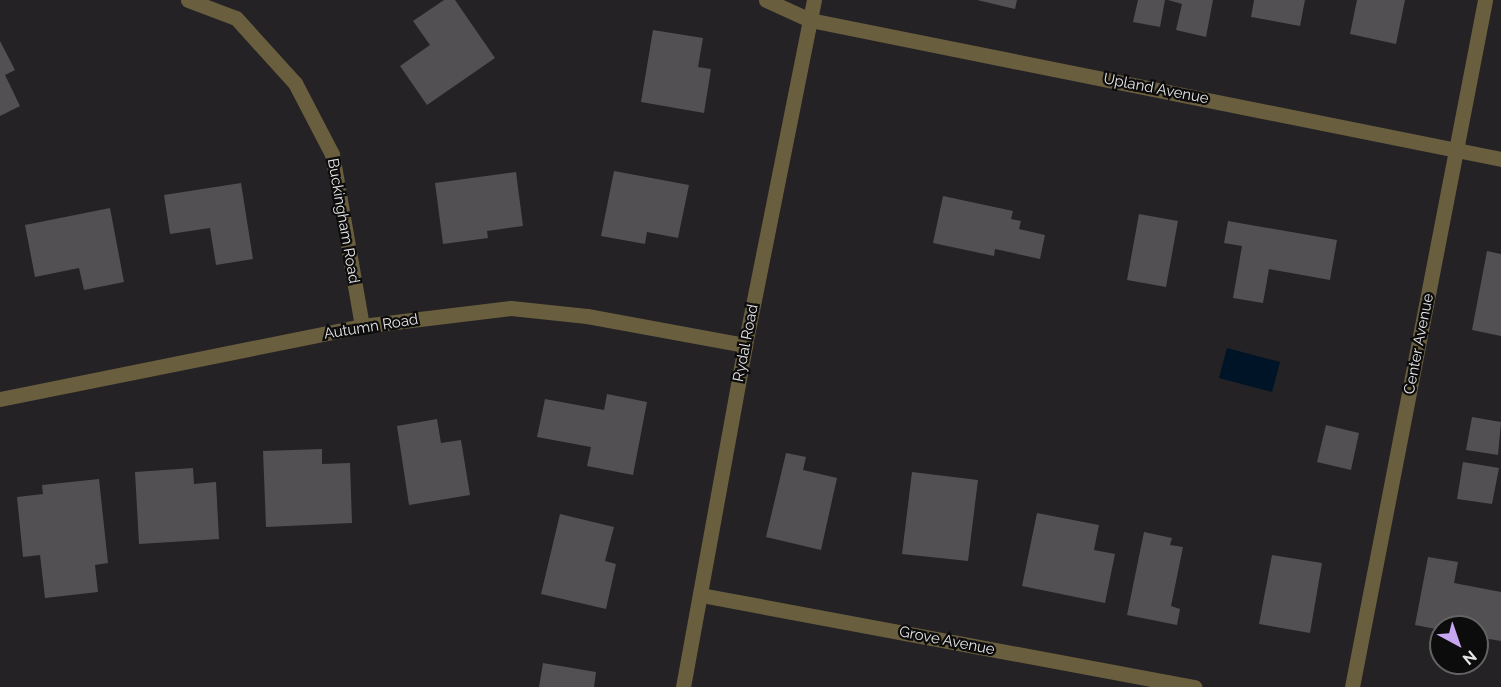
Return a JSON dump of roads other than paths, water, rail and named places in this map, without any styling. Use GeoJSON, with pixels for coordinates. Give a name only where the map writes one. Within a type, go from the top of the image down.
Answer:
{"type":"FeatureCollection","features":[{"type":"Feature","properties":{"kind":"street","name":"Buckingham Road"},"geometry":{"type":"LineString","coordinates":[[188,0],[236,18],[295,83],[332,154],[362,326]]}},
{"type":"Feature","properties":{"kind":"street","name":"Upland Avenue"},"geometry":{"type":"LineString","coordinates":[[766,0],[810,20],[1501,159]]}},
{"type":"Feature","properties":{"kind":"street","name":"Rydal Road"},"geometry":{"type":"LineString","coordinates":[[683,687],[745,345],[814,0]]}},
{"type":"Feature","properties":{"kind":"street","name":"Center Avenue"},"geometry":{"type":"LineString","coordinates":[[1352,687],[1485,0]]}},
{"type":"Feature","properties":{"kind":"street","name":"Autumn Road"},"geometry":{"type":"LineString","coordinates":[[0,399],[362,326],[511,308],[587,316],[745,345]]}},
{"type":"Feature","properties":{"kind":"street","name":"Grove Avenue"},"geometry":{"type":"LineString","coordinates":[[701,595],[1194,687]]}},
{"type":"Feature","properties":{"kind":"water"},"geometry":{"type":"Polygon","coordinates":[[[1227,348],[1280,362],[1272,392],[1219,378],[1227,348]]]}}]}
